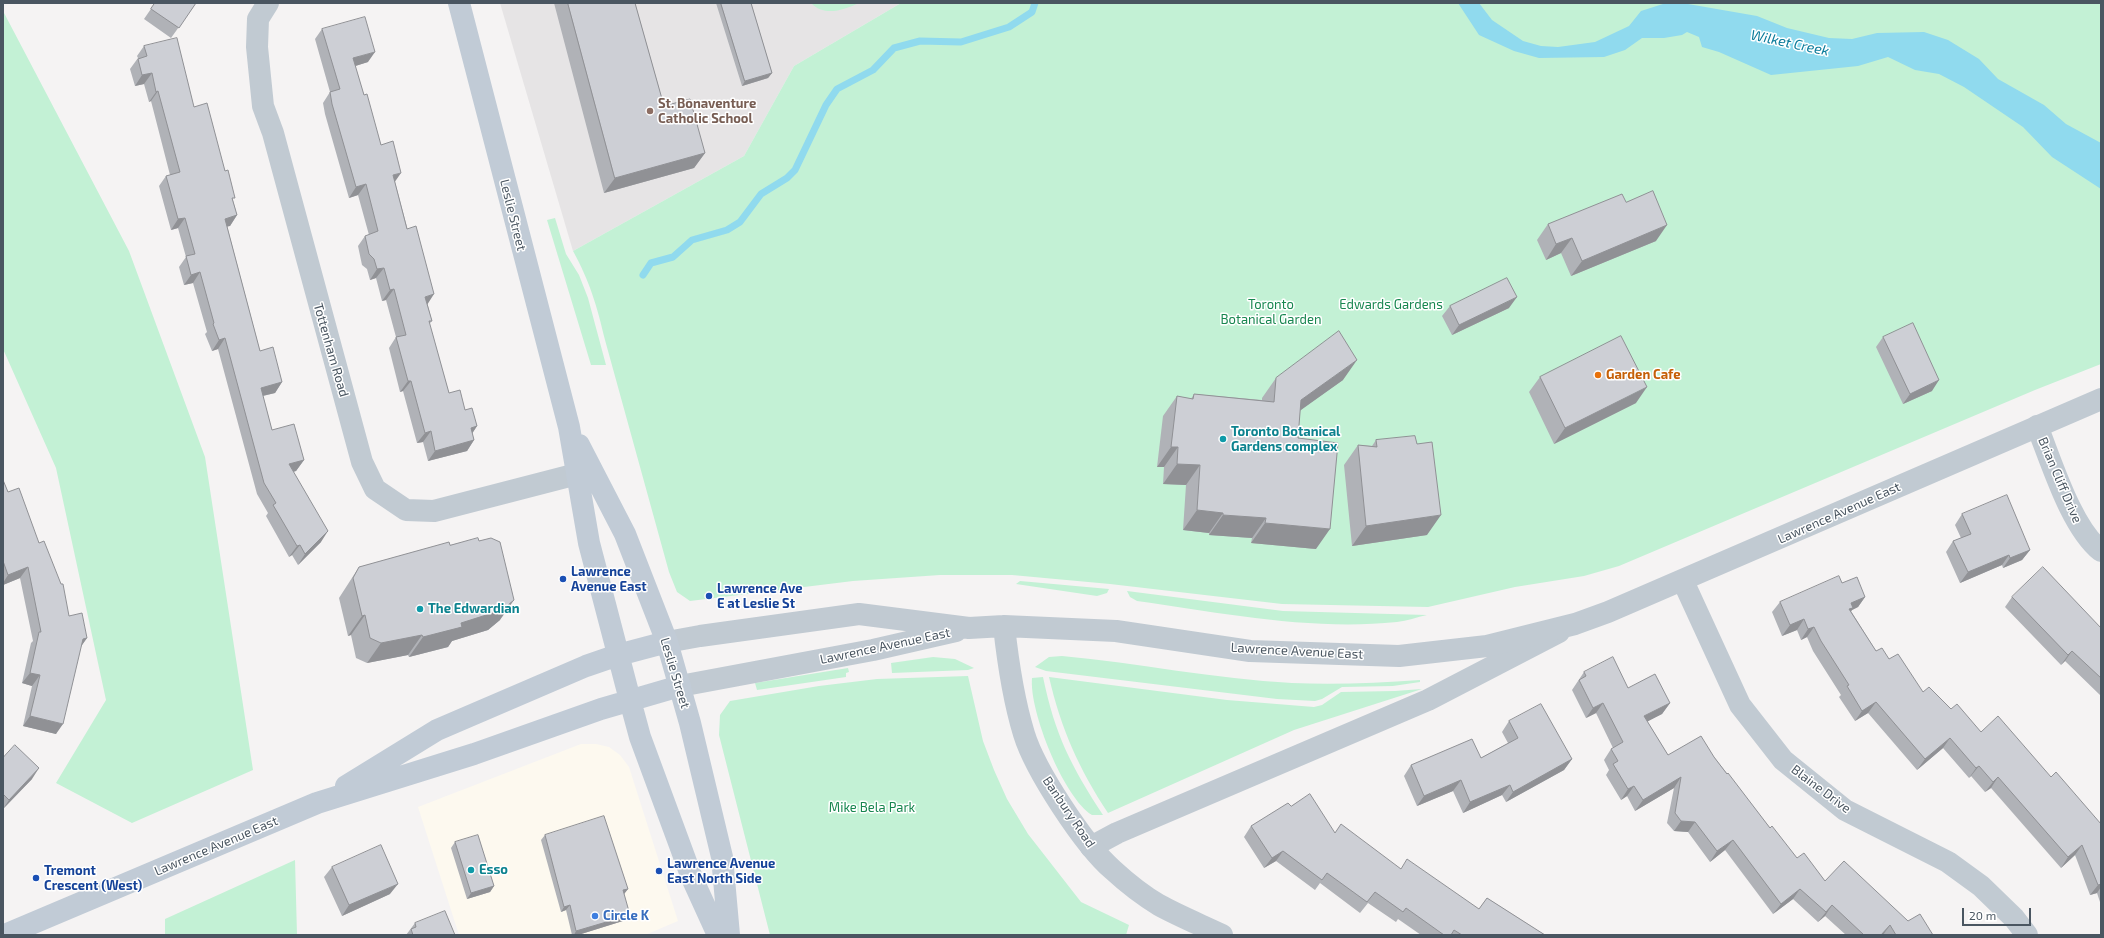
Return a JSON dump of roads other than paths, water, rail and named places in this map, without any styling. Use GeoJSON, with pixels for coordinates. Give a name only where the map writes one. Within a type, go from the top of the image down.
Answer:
{"type":"FeatureCollection","features":[{"type":"Feature","properties":{"kind":"main road","name":"Leslie Street"},"geometry":{"type":"LineString","coordinates":[[459,3],[570,427],[589,543],[640,737],[692,878],[718,935]]}},
{"type":"Feature","properties":{"kind":"main road","name":"Leslie Street"},"geometry":{"type":"LineString","coordinates":[[570,427],[625,534],[667,642],[680,686],[722,857],[729,935]]}},
{"type":"Feature","properties":{"kind":"main road","name":"Lawrence Avenue East"},"geometry":{"type":"LineString","coordinates":[[318,803],[437,730],[586,666],[618,655],[667,642]]}},
{"type":"Feature","properties":{"kind":"main road","name":"Lawrence Avenue East"},"geometry":{"type":"LineString","coordinates":[[5,935],[318,803],[474,754],[630,700],[680,686]]}},
{"type":"Feature","properties":{"kind":"street","name":"Tottenham Road"},"geometry":{"type":"LineString","coordinates":[[268,3],[258,19],[257,47],[263,106],[273,133],[362,462],[375,489],[406,510],[434,511],[577,474]]}},
{"type":"Feature","properties":{"kind":"street","name":"Lawrence Avenue East"},"geometry":{"type":"LineString","coordinates":[[1091,846],[1117,833],[1428,700],[1575,624],[1683,581],[2101,399]]}},
{"type":"Feature","properties":{"kind":"street","name":"Brian Cliff Drive"},"geometry":{"type":"LineString","coordinates":[[2037,426],[2076,520],[2087,537],[2101,551]]}},
{"type":"Feature","properties":{"kind":"street","name":"Blaine Drive"},"geometry":{"type":"LineString","coordinates":[[1683,581],[1740,705],[1783,760],[1845,810],[1948,862],[1981,886],[2014,918],[2027,935]]}},
{"type":"Feature","properties":{"kind":"street","name":"Lawrence Avenue East"},"geometry":{"type":"LineString","coordinates":[[667,642],[859,614],[969,628]]}},
{"type":"Feature","properties":{"kind":"street","name":"Lawrence Avenue East"},"geometry":{"type":"LineString","coordinates":[[680,686],[872,650],[969,628],[1004,626],[1116,631],[1250,651],[1399,656],[1487,646],[1575,624]]}},
{"type":"Feature","properties":{"kind":"street","name":"Banbury Road"},"geometry":{"type":"LineString","coordinates":[[1004,626],[1011,684],[1024,735],[1045,780],[1091,846],[1112,870],[1158,904],[1222,935]]}},
{"type":"Feature","properties":{"kind":"water","name":"Wilket Creek"},"geometry":{"type":"Polygon","coordinates":[[[1458,3],[1479,3],[1492,20],[1523,41],[1541,46],[1558,47],[1595,42],[1629,26],[1641,11],[1666,3],[1688,4],[1757,16],[1787,28],[1829,38],[1852,39],[1877,33],[1924,32],[1948,40],[1979,59],[1998,79],[2044,105],[2066,124],[2101,143],[2101,189],[2052,157],[2023,127],[1964,87],[1939,74],[1915,70],[1888,57],[1858,66],[1771,75],[1719,52],[1702,47],[1699,37],[1687,32],[1682,35],[1664,38],[1642,38],[1625,50],[1604,57],[1539,58],[1514,51],[1479,35],[1458,3]]]}},
{"type":"Feature","properties":{"kind":"waterway"},"geometry":{"type":"LineString","coordinates":[[643,275],[651,263],[673,257],[692,240],[727,230],[740,222],[761,194],[787,178],[795,170],[826,105],[837,89],[873,70],[894,48],[920,41],[961,42],[1009,27],[1032,12],[1035,3]]}},
{"type":"Feature","properties":{"kind":"place","name":"St. Bonaventure Catholic School"},"geometry":{"type":"Point","coordinates":[650,111]}},
{"type":"Feature","properties":{"kind":"place","name":"Garden Cafe"},"geometry":{"type":"Point","coordinates":[1598,375]}},
{"type":"Feature","properties":{"kind":"place","name":"Toronto Botanical Gardens complex"},"geometry":{"type":"Point","coordinates":[1223,439]}},
{"type":"Feature","properties":{"kind":"place","name":"Lawrence Avenue East"},"geometry":{"type":"Point","coordinates":[563,579]}},
{"type":"Feature","properties":{"kind":"place","name":"Lawrence Ave E at Leslie St"},"geometry":{"type":"Point","coordinates":[709,596]}},
{"type":"Feature","properties":{"kind":"place","name":"The Edwardian"},"geometry":{"type":"Point","coordinates":[420,609]}},
{"type":"Feature","properties":{"kind":"place","name":"Esso"},"geometry":{"type":"Point","coordinates":[471,870]}},
{"type":"Feature","properties":{"kind":"place","name":"Lawrence Avenue East North Side"},"geometry":{"type":"Point","coordinates":[659,871]}},
{"type":"Feature","properties":{"kind":"place","name":"Tremont Crescent (West)"},"geometry":{"type":"Point","coordinates":[36,878]}},
{"type":"Feature","properties":{"kind":"place","name":"Circle K"},"geometry":{"type":"Point","coordinates":[595,916]}},
{"type":"Feature","properties":{"kind":"park label","name":"Edwards Gardens"},"geometry":{"type":"Point","coordinates":[1391,305]}},
{"type":"Feature","properties":{"kind":"park label","name":"Toronto Botanical Garden"},"geometry":{"type":"Point","coordinates":[1271,312]}},
{"type":"Feature","properties":{"kind":"park label","name":"Mike Bela Park"},"geometry":{"type":"Point","coordinates":[872,808]}}]}
